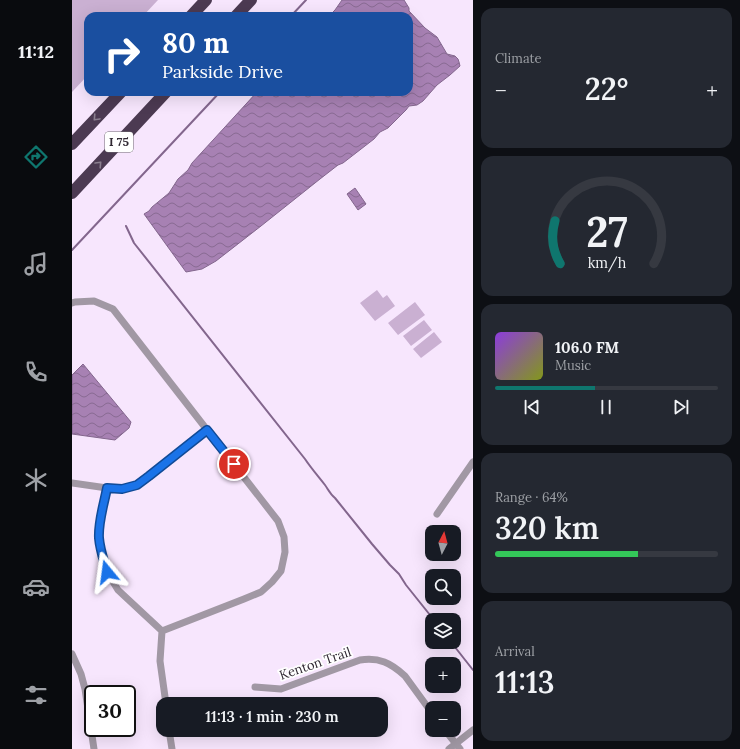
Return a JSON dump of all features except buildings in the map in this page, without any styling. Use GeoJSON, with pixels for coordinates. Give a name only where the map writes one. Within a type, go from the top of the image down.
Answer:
{"type":"FeatureCollection","features":[{"type":"Feature","properties":{"kind":"highway"},"geometry":{"type":"LineString","coordinates":[[193,12],[203,0]]}},
{"type":"Feature","properties":{"kind":"highway"},"geometry":{"type":"LineString","coordinates":[[194,12],[206,0]]}},
{"type":"Feature","properties":{"kind":"highway"},"geometry":{"type":"LineString","coordinates":[[240,12],[251,0]]}},
{"type":"Feature","properties":{"kind":"highway","name":"I 75"},"geometry":{"type":"LineString","coordinates":[[72,144],[117,96]]}},
{"type":"Feature","properties":{"kind":"highway","name":"I 75"},"geometry":{"type":"LineString","coordinates":[[72,193],[162,96]]}},
{"type":"Feature","properties":{"kind":"street"},"geometry":{"type":"LineString","coordinates":[[72,303],[94,301],[113,309],[278,521],[284,537],[285,552],[281,571],[261,592],[162,630]]}},
{"type":"Feature","properties":{"kind":"street"},"geometry":{"type":"LineString","coordinates":[[72,483],[122,489],[137,485],[207,430]]}},
{"type":"Feature","properties":{"kind":"street"},"geometry":{"type":"LineString","coordinates":[[437,514],[473,462]]}},
{"type":"Feature","properties":{"kind":"street"},"geometry":{"type":"LineString","coordinates":[[107,488],[100,522],[99,538],[102,556],[107,572],[118,590],[162,630]]}},
{"type":"Feature","properties":{"kind":"street"},"geometry":{"type":"LineString","coordinates":[[162,630],[160,661],[165,697]]}},
{"type":"Feature","properties":{"kind":"street"},"geometry":{"type":"LineString","coordinates":[[72,654],[81,674],[85,689],[94,749]]}},
{"type":"Feature","properties":{"kind":"street","name":"Kenton Trail"},"geometry":{"type":"LineString","coordinates":[[255,687],[281,689],[360,660],[378,660],[390,664],[400,671],[425,703]]}},
{"type":"Feature","properties":{"kind":"street"},"geometry":{"type":"LineString","coordinates":[[449,749],[458,746],[473,730]]}},
{"type":"Feature","properties":{"kind":"street"},"geometry":{"type":"LineString","coordinates":[[170,737],[172,749]]}},
{"type":"Feature","properties":{"kind":"street"},"geometry":{"type":"LineString","coordinates":[[451,737],[458,746]]}},
{"type":"Feature","properties":{"kind":"shaded area"},"geometry":{"type":"Polygon","coordinates":[[[72,0],[158,0],[147,12],[84,12],[84,79],[72,92],[72,0]]]}},
{"type":"Feature","properties":{"kind":"shaded area"},"geometry":{"type":"Polygon","coordinates":[[[377,290],[383,298],[387,295],[395,306],[375,321],[360,303],[377,290]]]}},
{"type":"Feature","properties":{"kind":"shaded area"},"geometry":{"type":"Polygon","coordinates":[[[415,302],[425,315],[398,335],[388,323],[415,302]]]}},
{"type":"Feature","properties":{"kind":"shaded area"},"geometry":{"type":"Polygon","coordinates":[[[424,320],[432,330],[411,346],[403,336],[424,320]]]}},
{"type":"Feature","properties":{"kind":"shaded area"},"geometry":{"type":"Polygon","coordinates":[[[434,332],[442,342],[421,358],[413,349],[434,332]]]}},
{"type":"Feature","properties":{"kind":"water"},"geometry":{"type":"Polygon","coordinates":[[[342,0],[404,0],[410,12],[333,12],[342,0]]]}},
{"type":"Feature","properties":{"kind":"water"},"geometry":{"type":"Polygon","coordinates":[[[413,15],[425,28],[437,37],[447,54],[455,56],[458,59],[460,66],[437,85],[423,101],[417,105],[409,106],[388,128],[380,132],[374,139],[343,163],[338,165],[216,261],[202,269],[186,272],[144,214],[169,193],[178,179],[188,170],[192,163],[253,96],[413,96],[413,15]]]}},
{"type":"Feature","properties":{"kind":"water"},"geometry":{"type":"Polygon","coordinates":[[[355,188],[366,204],[358,210],[347,194],[355,188]]]}},
{"type":"Feature","properties":{"kind":"water"},"geometry":{"type":"Polygon","coordinates":[[[83,364],[131,422],[129,428],[115,440],[72,434],[72,375],[83,364]]]}},
{"type":"Feature","properties":{"kind":"waterway"},"geometry":{"type":"LineString","coordinates":[[295,12],[306,0]]}},
{"type":"Feature","properties":{"kind":"waterway"},"geometry":{"type":"LineString","coordinates":[[72,250],[216,96]]}},
{"type":"Feature","properties":{"kind":"waterway"},"geometry":{"type":"LineString","coordinates":[[126,226],[134,243],[332,495],[399,574],[428,613]]}},
{"type":"Feature","properties":{"kind":"waterway"},"geometry":{"type":"LineString","coordinates":[[456,649],[473,670]]}},
{"type":"Feature","properties":{"kind":"route"},"geometry":{"type":"LineString","coordinates":[[107,572],[102,556],[99,538],[100,522],[107,488],[122,489],[137,485],[207,430],[234,464]]}}]}
